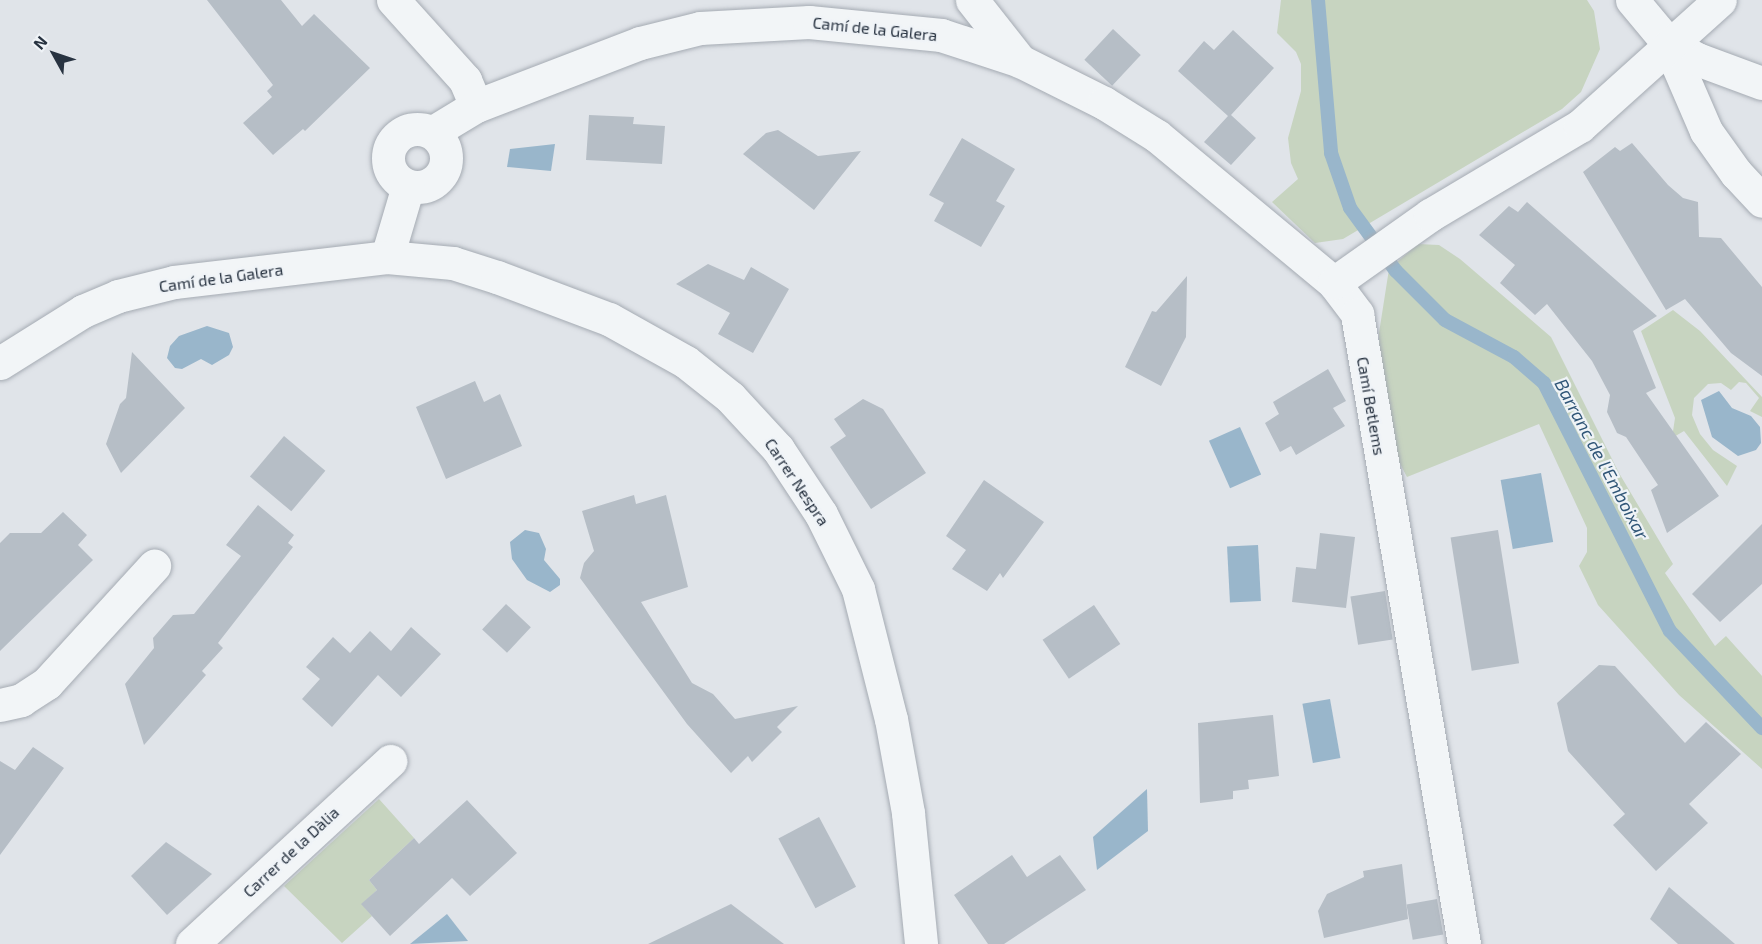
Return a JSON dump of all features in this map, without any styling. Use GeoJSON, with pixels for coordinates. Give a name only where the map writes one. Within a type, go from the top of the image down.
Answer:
{"type":"FeatureCollection","features":[{"type":"Feature","properties":{"kind":"street"},"geometry":{"type":"LineString","coordinates":[[393,0],[465,80],[476,106]]}},
{"type":"Feature","properties":{"kind":"street"},"geometry":{"type":"LineString","coordinates":[[972,0],[1020,62]]}},
{"type":"Feature","properties":{"kind":"street"},"geometry":{"type":"LineString","coordinates":[[1632,0],[1668,44],[1706,131],[1736,173],[1762,201]]}},
{"type":"Feature","properties":{"kind":"street"},"geometry":{"type":"LineString","coordinates":[[1334,283],[1430,215],[1580,126],[1668,44],[1720,0]]}},
{"type":"Feature","properties":{"kind":"street","name":"Camí de la Galera"},"geometry":{"type":"LineString","coordinates":[[0,363],[74,316],[118,296],[174,282],[387,257],[408,186],[389,168],[387,158],[392,141],[406,130],[433,132],[476,106],[583,63],[669,35],[700,28],[778,22],[914,31],[941,35],[1020,62],[1104,103],[1157,136],[1334,283]]}},
{"type":"Feature","properties":{"kind":"street"},"geometry":{"type":"LineString","coordinates":[[1668,44],[1697,59],[1762,83]]}},
{"type":"Feature","properties":{"kind":"street","name":"Carrer Nespra"},"geometry":{"type":"LineString","coordinates":[[387,257],[453,262],[609,319],[712,381],[778,449],[821,514],[861,599],[891,718],[908,813],[921,944]]}},
{"type":"Feature","properties":{"kind":"street","name":"Camí Betlems"},"geometry":{"type":"LineString","coordinates":[[1334,283],[1357,314],[1464,944]]}},
{"type":"Feature","properties":{"kind":"street"},"geometry":{"type":"LineString","coordinates":[[0,705],[21,700],[47,683],[154,566]]}},
{"type":"Feature","properties":{"kind":"street","name":"Carrer de la Dàlia"},"geometry":{"type":"LineString","coordinates":[[192,944],[390,761]]}},
{"type":"Feature","properties":{"kind":"green space"},"geometry":{"type":"Polygon","coordinates":[[[1281,0],[1587,0],[1594,11],[1600,49],[1581,92],[1562,109],[1343,239],[1315,243],[1272,202],[1298,179],[1291,163],[1288,138],[1301,91],[1301,64],[1296,52],[1277,33],[1281,0]]]}},
{"type":"Feature","properties":{"kind":"green space"},"geometry":{"type":"Polygon","coordinates":[[[1418,244],[1439,245],[1460,259],[1551,337],[1619,473],[1673,564],[1665,573],[1715,646],[1726,636],[1762,676],[1762,769],[1679,695],[1598,605],[1579,566],[1587,552],[1587,528],[1539,424],[1407,477],[1396,456],[1380,367],[1379,333],[1389,269],[1418,244]]]}},
{"type":"Feature","properties":{"kind":"green space"},"geometry":{"type":"Polygon","coordinates":[[[1673,310],[1700,331],[1762,397],[1762,417],[1750,411],[1759,398],[1746,383],[1739,382],[1731,390],[1721,383],[1708,384],[1694,398],[1692,415],[1700,434],[1713,450],[1737,466],[1727,486],[1684,431],[1672,438],[1675,418],[1641,331],[1673,310]]]}},
{"type":"Feature","properties":{"kind":"green space"},"geometry":{"type":"Polygon","coordinates":[[[379,799],[414,838],[369,880],[377,890],[362,904],[372,916],[342,943],[284,886],[379,799]]]}},
{"type":"Feature","properties":{"kind":"water"},"geometry":{"type":"Polygon","coordinates":[[[555,144],[551,171],[507,167],[510,149],[555,144]]]}},
{"type":"Feature","properties":{"kind":"water"},"geometry":{"type":"Polygon","coordinates":[[[207,326],[229,333],[233,347],[229,355],[212,365],[201,359],[182,369],[175,368],[167,358],[170,346],[179,336],[207,326]]]}},
{"type":"Feature","properties":{"kind":"water"},"geometry":{"type":"Polygon","coordinates":[[[1719,391],[1732,408],[1751,416],[1760,427],[1761,443],[1756,450],[1738,456],[1712,437],[1701,400],[1719,391]]]}},
{"type":"Feature","properties":{"kind":"water"},"geometry":{"type":"Polygon","coordinates":[[[1240,427],[1261,475],[1230,488],[1209,441],[1240,427]]]}},
{"type":"Feature","properties":{"kind":"water"},"geometry":{"type":"Polygon","coordinates":[[[1541,473],[1553,542],[1513,549],[1501,480],[1541,473]]]}},
{"type":"Feature","properties":{"kind":"water"},"geometry":{"type":"Polygon","coordinates":[[[525,530],[539,533],[546,549],[544,560],[560,579],[560,585],[550,592],[527,580],[512,559],[510,542],[525,530]]]}},
{"type":"Feature","properties":{"kind":"water"},"geometry":{"type":"Polygon","coordinates":[[[1258,545],[1261,601],[1230,603],[1227,547],[1258,545]]]}},
{"type":"Feature","properties":{"kind":"water"},"geometry":{"type":"Polygon","coordinates":[[[1330,699],[1340,758],[1313,763],[1302,704],[1330,699]]]}},
{"type":"Feature","properties":{"kind":"water"},"geometry":{"type":"Polygon","coordinates":[[[1147,789],[1148,831],[1097,870],[1093,837],[1147,789]]]}},
{"type":"Feature","properties":{"kind":"water"},"geometry":{"type":"Polygon","coordinates":[[[447,914],[468,941],[410,944],[447,914]]]}},
{"type":"Feature","properties":{"kind":"building"},"geometry":{"type":"Polygon","coordinates":[[[207,0],[281,0],[302,26],[314,14],[370,68],[305,131],[303,129],[273,155],[243,123],[272,97],[267,91],[273,85],[207,0]]]}},
{"type":"Feature","properties":{"kind":"building"},"geometry":{"type":"Polygon","coordinates":[[[1113,29],[1141,55],[1112,86],[1084,60],[1113,29]]]}},
{"type":"Feature","properties":{"kind":"building"},"geometry":{"type":"Polygon","coordinates":[[[1233,30],[1274,68],[1231,115],[1256,138],[1231,165],[1204,142],[1228,116],[1178,71],[1204,41],[1214,50],[1233,30]]]}},
{"type":"Feature","properties":{"kind":"building"},"geometry":{"type":"Polygon","coordinates":[[[589,115],[634,117],[633,124],[665,126],[662,164],[586,160],[589,115]]]}},
{"type":"Feature","properties":{"kind":"building"},"geometry":{"type":"Polygon","coordinates":[[[778,130],[818,156],[861,151],[814,210],[743,154],[766,133],[778,130]]]}},
{"type":"Feature","properties":{"kind":"building"},"geometry":{"type":"Polygon","coordinates":[[[962,138],[1015,169],[996,201],[1005,206],[981,247],[934,221],[944,203],[929,195],[962,138]]]}},
{"type":"Feature","properties":{"kind":"building"},"geometry":{"type":"Polygon","coordinates":[[[1632,143],[1668,185],[1683,198],[1698,202],[1699,237],[1721,238],[1762,287],[1762,376],[1731,353],[1685,299],[1666,310],[1583,172],[1615,147],[1620,151],[1632,143]]]}},
{"type":"Feature","properties":{"kind":"building"},"geometry":{"type":"Polygon","coordinates":[[[1527,202],[1657,316],[1633,331],[1656,388],[1646,393],[1719,496],[1667,533],[1651,490],[1658,485],[1626,437],[1617,433],[1607,412],[1610,395],[1592,361],[1547,304],[1535,315],[1500,283],[1515,265],[1479,235],[1509,206],[1518,212],[1527,202]]]}},
{"type":"Feature","properties":{"kind":"building"},"geometry":{"type":"Polygon","coordinates":[[[708,264],[744,280],[751,267],[789,289],[753,353],[718,334],[730,313],[676,284],[708,264]]]}},
{"type":"Feature","properties":{"kind":"building"},"geometry":{"type":"Polygon","coordinates":[[[1187,276],[1186,337],[1161,386],[1125,367],[1152,311],[1156,312],[1187,276]]]}},
{"type":"Feature","properties":{"kind":"building"},"geometry":{"type":"Polygon","coordinates":[[[132,352],[185,408],[121,473],[106,444],[120,404],[126,398],[132,352]]]}},
{"type":"Feature","properties":{"kind":"building"},"geometry":{"type":"Polygon","coordinates":[[[1328,369],[1346,401],[1333,408],[1345,426],[1296,455],[1291,446],[1280,452],[1265,423],[1279,414],[1273,402],[1328,369]]]}},
{"type":"Feature","properties":{"kind":"building"},"geometry":{"type":"Polygon","coordinates":[[[475,381],[484,402],[500,394],[522,446],[446,479],[416,407],[475,381]]]}},
{"type":"Feature","properties":{"kind":"building"},"geometry":{"type":"Polygon","coordinates":[[[863,399],[883,409],[926,473],[871,509],[830,447],[846,436],[834,419],[863,399]]]}},
{"type":"Feature","properties":{"kind":"building"},"geometry":{"type":"Polygon","coordinates":[[[284,436],[325,471],[291,511],[250,477],[284,436]]]}},
{"type":"Feature","properties":{"kind":"building"},"geometry":{"type":"Polygon","coordinates":[[[984,480],[1044,522],[1003,578],[1000,573],[987,591],[952,569],[966,550],[946,536],[984,480]]]}},
{"type":"Feature","properties":{"kind":"building"},"geometry":{"type":"Polygon","coordinates":[[[634,495],[636,504],[666,495],[688,587],[641,602],[692,683],[713,694],[735,719],[798,706],[777,727],[782,732],[752,762],[748,756],[731,773],[687,724],[580,578],[584,563],[594,551],[582,511],[634,495]]]}},
{"type":"Feature","properties":{"kind":"building"},"geometry":{"type":"Polygon","coordinates":[[[258,505],[294,535],[288,543],[293,547],[218,643],[223,648],[202,671],[206,675],[144,745],[125,684],[154,648],[153,638],[173,615],[194,614],[241,556],[226,545],[258,505]]]}},
{"type":"Feature","properties":{"kind":"building"},"geometry":{"type":"Polygon","coordinates":[[[63,512],[87,535],[78,545],[93,560],[0,651],[0,543],[10,533],[41,533],[63,512]]]}},
{"type":"Feature","properties":{"kind":"building"},"geometry":{"type":"Polygon","coordinates":[[[1762,524],[1762,584],[1720,622],[1692,594],[1762,524]]]}},
{"type":"Feature","properties":{"kind":"building"},"geometry":{"type":"Polygon","coordinates":[[[1498,530],[1519,663],[1472,671],[1451,538],[1498,530]]]}},
{"type":"Feature","properties":{"kind":"building"},"geometry":{"type":"Polygon","coordinates":[[[1320,533],[1355,537],[1346,608],[1292,602],[1296,567],[1316,569],[1320,533]]]}},
{"type":"Feature","properties":{"kind":"building"},"geometry":{"type":"Polygon","coordinates":[[[1385,591],[1393,639],[1358,645],[1350,596],[1385,591]]]}},
{"type":"Feature","properties":{"kind":"building"},"geometry":{"type":"Polygon","coordinates":[[[506,604],[531,627],[507,653],[482,630],[506,604]]]}},
{"type":"Feature","properties":{"kind":"building"},"geometry":{"type":"Polygon","coordinates":[[[1094,605],[1120,644],[1069,679],[1043,640],[1094,605]]]}},
{"type":"Feature","properties":{"kind":"building"},"geometry":{"type":"Polygon","coordinates":[[[411,627],[441,654],[401,697],[378,675],[332,727],[302,699],[320,679],[306,667],[333,637],[350,653],[370,631],[391,651],[411,627]]]}},
{"type":"Feature","properties":{"kind":"building"},"geometry":{"type":"Polygon","coordinates":[[[1599,665],[1615,666],[1685,743],[1706,722],[1741,754],[1689,804],[1708,823],[1656,871],[1613,825],[1625,814],[1568,751],[1557,703],[1599,665]]]}},
{"type":"Feature","properties":{"kind":"building"},"geometry":{"type":"Polygon","coordinates":[[[1273,715],[1279,776],[1248,780],[1249,789],[1233,791],[1233,799],[1200,803],[1198,723],[1273,715]]]}},
{"type":"Feature","properties":{"kind":"building"},"geometry":{"type":"Polygon","coordinates":[[[33,747],[64,768],[0,855],[0,761],[15,770],[33,747]]]}},
{"type":"Feature","properties":{"kind":"building"},"geometry":{"type":"Polygon","coordinates":[[[467,800],[517,853],[470,896],[452,878],[390,936],[361,904],[377,890],[369,880],[414,838],[419,844],[467,800]]]}},
{"type":"Feature","properties":{"kind":"building"},"geometry":{"type":"Polygon","coordinates":[[[819,817],[856,887],[815,908],[778,839],[819,817]]]}},
{"type":"Feature","properties":{"kind":"building"},"geometry":{"type":"Polygon","coordinates":[[[166,842],[212,874],[167,915],[131,876],[166,842]]]}},
{"type":"Feature","properties":{"kind":"building"},"geometry":{"type":"Polygon","coordinates":[[[1012,855],[1027,877],[1060,855],[1086,890],[1004,944],[988,944],[954,895],[1012,855]]]}},
{"type":"Feature","properties":{"kind":"building"},"geometry":{"type":"Polygon","coordinates":[[[1402,864],[1408,919],[1324,938],[1318,911],[1327,894],[1364,877],[1363,871],[1402,864]]]}},
{"type":"Feature","properties":{"kind":"building"},"geometry":{"type":"Polygon","coordinates":[[[1669,887],[1735,944],[1678,944],[1650,919],[1669,887]]]}},
{"type":"Feature","properties":{"kind":"building"},"geometry":{"type":"Polygon","coordinates":[[[1437,899],[1443,934],[1413,940],[1406,904],[1437,899]]]}},
{"type":"Feature","properties":{"kind":"building"},"geometry":{"type":"Polygon","coordinates":[[[731,904],[784,944],[648,944],[731,904]]]}},
{"type":"Feature","properties":{"kind":"waterway","name":"Barranc de l'Emboixar"},"geometry":{"type":"LineString","coordinates":[[1318,0],[1331,153],[1350,208],[1396,271],[1445,320],[1514,357],[1544,383],[1670,631],[1762,728]]}}]}
